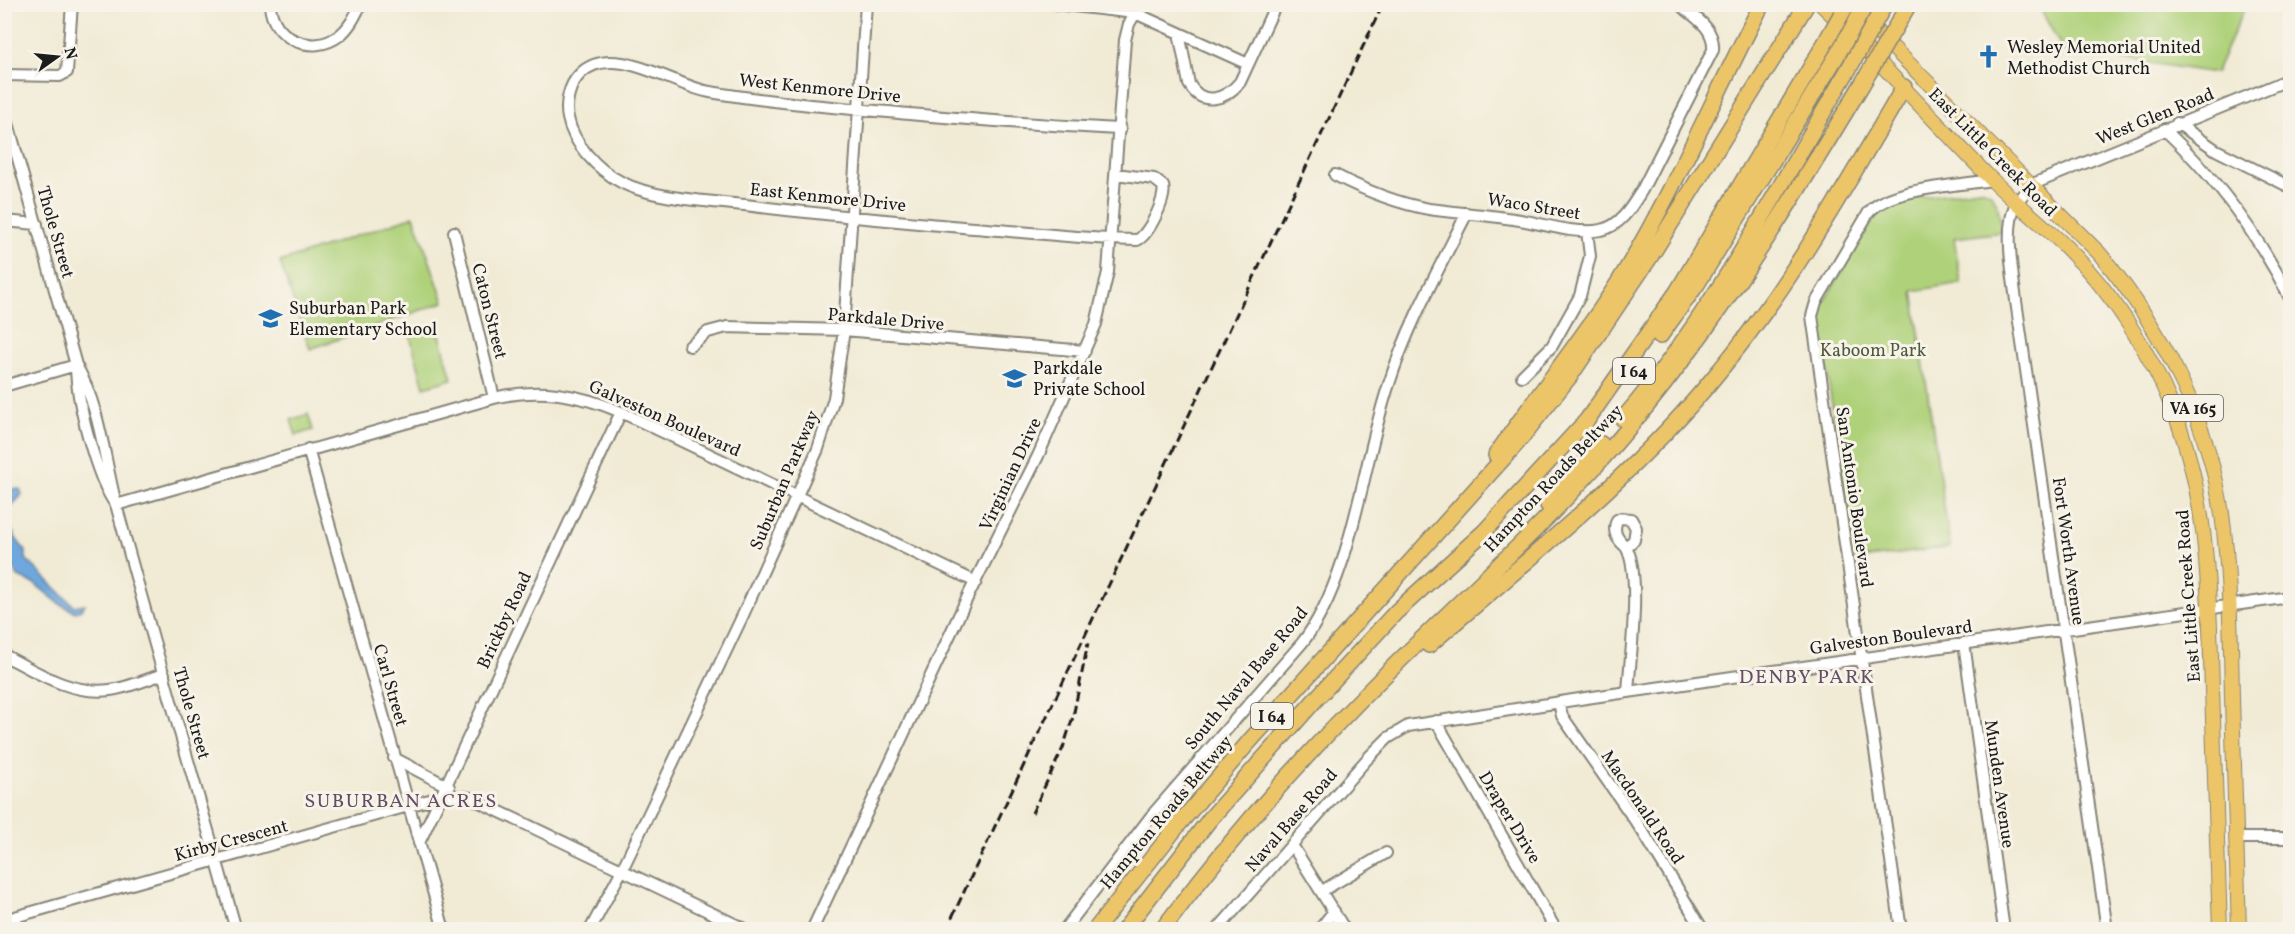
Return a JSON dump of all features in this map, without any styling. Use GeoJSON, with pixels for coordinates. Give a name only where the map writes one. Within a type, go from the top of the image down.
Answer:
{"type":"FeatureCollection","features":[{"type":"Feature","properties":{"kind":"highway"},"geometry":{"type":"LineString","coordinates":[[1458,509],[1515,427],[1579,342],[1620,280],[1654,219],[1762,4]]}},
{"type":"Feature","properties":{"kind":"highway"},"geometry":{"type":"LineString","coordinates":[[1124,930],[1210,819],[1396,612],[1492,523],[1587,420],[1616,382],[1677,292],[1849,4]]}},
{"type":"Feature","properties":{"kind":"highway","name":"I 64"},"geometry":{"type":"LineString","coordinates":[[1374,638],[1523,499],[1574,445],[1617,393],[1697,284],[1866,4]]}},
{"type":"Feature","properties":{"kind":"highway"},"geometry":{"type":"LineString","coordinates":[[1518,546],[1560,489],[1630,411],[1681,344],[1734,263],[1885,4]]}},
{"type":"Feature","properties":{"kind":"highway","name":"Hampton Roads Beltway"},"geometry":{"type":"LineString","coordinates":[[1162,930],[1236,837],[1337,724],[1518,546],[1598,463],[1706,331],[1785,213],[1909,4]]}},
{"type":"Feature","properties":{"kind":"highway","name":"Hampton Roads Beltway"},"geometry":{"type":"LineString","coordinates":[[1095,930],[1179,824],[1248,743],[1538,417],[1602,332],[1803,9]]}},
{"type":"Feature","properties":{"kind":"highway"},"geometry":{"type":"LineString","coordinates":[[1236,837],[1288,788],[1420,653],[1597,500],[1679,418],[1723,367],[1795,268],[1904,87]]}},
{"type":"Feature","properties":{"kind":"main road","name":"East Little Creek Road"},"geometry":{"type":"LineString","coordinates":[[1821,4],[1992,180],[2087,270],[2128,326],[2161,382],[2179,427],[2200,502],[2210,608],[2220,930]]}},
{"type":"Feature","properties":{"kind":"main road","name":"East Little Creek Road"},"geometry":{"type":"LineString","coordinates":[[1849,4],[2033,184],[2123,282],[2157,333],[2176,369],[2201,430],[2218,495],[2224,529],[2230,605],[2239,930]]}},
{"type":"Feature","properties":{"kind":"main road"},"geometry":{"type":"LineString","coordinates":[[1904,87],[1905,60]]}},
{"type":"Feature","properties":{"kind":"street"},"geometry":{"type":"LineString","coordinates":[[4,75],[63,75],[69,68],[72,4]]}},
{"type":"Feature","properties":{"kind":"street"},"geometry":{"type":"LineString","coordinates":[[270,4],[270,16],[278,28],[293,40],[312,45],[339,36],[354,19],[361,4]]}},
{"type":"Feature","properties":{"kind":"street","name":"Suburban Parkway"},"geometry":{"type":"LineString","coordinates":[[590,930],[622,870],[798,497],[826,427],[840,368],[844,330],[861,110],[866,4]]}},
{"type":"Feature","properties":{"kind":"street"},"geometry":{"type":"LineString","coordinates":[[1056,4],[1138,9],[1179,33],[1248,64]]}},
{"type":"Feature","properties":{"kind":"street"},"geometry":{"type":"LineString","coordinates":[[1179,33],[1189,84],[1203,98],[1218,98],[1227,95],[1240,82],[1276,4]]}},
{"type":"Feature","properties":{"kind":"street","name":"Waco Street"},"geometry":{"type":"LineString","coordinates":[[1335,175],[1358,187],[1407,204],[1587,231],[1610,226],[1628,212],[1672,135],[1712,55],[1714,42],[1708,29],[1679,4]]}},
{"type":"Feature","properties":{"kind":"street","name":"Virginian Drive"},"geometry":{"type":"LineString","coordinates":[[812,930],[1085,351],[1105,292],[1120,129],[1125,40],[1138,9]]}},
{"type":"Feature","properties":{"kind":"street","name":"West Kenmore Drive"},"geometry":{"type":"LineString","coordinates":[[570,125],[568,99],[576,78],[594,64],[613,60],[710,92],[861,110],[1120,129]]}},
{"type":"Feature","properties":{"kind":"street","name":"West Glen Road"},"geometry":{"type":"LineString","coordinates":[[2033,184],[2177,123],[2290,79]]}},
{"type":"Feature","properties":{"kind":"street","name":"Thole Street"},"geometry":{"type":"LineString","coordinates":[[4,109],[76,365],[88,385],[98,445],[236,930]]}},
{"type":"Feature","properties":{"kind":"street"},"geometry":{"type":"LineString","coordinates":[[2177,123],[2216,150],[2290,187]]}},
{"type":"Feature","properties":{"kind":"street","name":"East Kenmore Drive"},"geometry":{"type":"LineString","coordinates":[[570,125],[594,162],[624,184],[680,197],[853,217],[1111,240],[1142,238],[1165,191],[1160,182],[1154,179],[1116,174]]}},
{"type":"Feature","properties":{"kind":"street"},"geometry":{"type":"LineString","coordinates":[[2164,129],[2204,170],[2237,212],[2290,298]]}},
{"type":"Feature","properties":{"kind":"street","name":"San Antonio Boulevard"},"geometry":{"type":"LineString","coordinates":[[1901,930],[1813,309],[1869,212],[1880,202],[1904,194],[1992,180]]}},
{"type":"Feature","properties":{"kind":"street"},"geometry":{"type":"LineString","coordinates":[[2016,202],[2033,184]]}},
{"type":"Feature","properties":{"kind":"street","name":"Fort Worth Avenue"},"geometry":{"type":"LineString","coordinates":[[2016,202],[2011,226],[2011,259],[2107,930]]}},
{"type":"Feature","properties":{"kind":"street","name":"South Naval Base Road"},"geometry":{"type":"LineString","coordinates":[[1064,930],[1152,815],[1302,643],[1322,615],[1336,583],[1375,430],[1404,340],[1467,213]]}},
{"type":"Feature","properties":{"kind":"street"},"geometry":{"type":"LineString","coordinates":[[4,221],[37,224]]}},
{"type":"Feature","properties":{"kind":"street"},"geometry":{"type":"LineString","coordinates":[[1522,376],[1552,346],[1580,296],[1590,256],[1587,231]]}},
{"type":"Feature","properties":{"kind":"street","name":"Caton Street"},"geometry":{"type":"LineString","coordinates":[[454,232],[494,398]]}},
{"type":"Feature","properties":{"kind":"street","name":"Parkdale Drive"},"geometry":{"type":"LineString","coordinates":[[690,346],[708,332],[728,327],[844,330],[1085,351]]}},
{"type":"Feature","properties":{"kind":"street"},"geometry":{"type":"LineString","coordinates":[[4,386],[76,365]]}},
{"type":"Feature","properties":{"kind":"street","name":"Galveston Boulevard"},"geometry":{"type":"LineString","coordinates":[[116,506],[308,449],[494,398],[530,392],[566,394],[597,402],[621,412],[976,582]]}},
{"type":"Feature","properties":{"kind":"street","name":"Brickby Road"},"geometry":{"type":"LineString","coordinates":[[419,843],[444,785],[621,412]]}},
{"type":"Feature","properties":{"kind":"street","name":"Carl Street"},"geometry":{"type":"LineString","coordinates":[[308,449],[444,930]]}},
{"type":"Feature","properties":{"kind":"street"},"geometry":{"type":"LineString","coordinates":[[1626,547],[1630,554],[1634,594],[1628,692]]}},
{"type":"Feature","properties":{"kind":"street","name":"Galveston Boulevard"},"geometry":{"type":"LineString","coordinates":[[1392,735],[1408,726],[1559,702],[2290,597]]}},
{"type":"Feature","properties":{"kind":"street","name":"Munden Avenue"},"geometry":{"type":"LineString","coordinates":[[1964,644],[2004,930]]}},
{"type":"Feature","properties":{"kind":"street"},"geometry":{"type":"LineString","coordinates":[[4,655],[55,681],[81,690],[112,690],[164,674]]}},
{"type":"Feature","properties":{"kind":"street","name":"Macdonald Road"},"geometry":{"type":"LineString","coordinates":[[1559,702],[1566,724],[1642,832],[1703,930]]}},
{"type":"Feature","properties":{"kind":"street","name":"Draper Drive"},"geometry":{"type":"LineString","coordinates":[[1436,721],[1556,930]]}},
{"type":"Feature","properties":{"kind":"street","name":"Naval Base Road"},"geometry":{"type":"LineString","coordinates":[[1217,930],[1368,758],[1392,735]]}},
{"type":"Feature","properties":{"kind":"street","name":"Kirby Crescent"},"geometry":{"type":"LineString","coordinates":[[394,758],[444,785],[747,930]]}},
{"type":"Feature","properties":{"kind":"street","name":"Kirby Crescent"},"geometry":{"type":"LineString","coordinates":[[4,920],[438,798],[457,794],[467,796]]}},
{"type":"Feature","properties":{"kind":"street"},"geometry":{"type":"LineString","coordinates":[[2236,838],[2290,838]]}},
{"type":"Feature","properties":{"kind":"street"},"geometry":{"type":"LineString","coordinates":[[1292,845],[1345,930]]}},
{"type":"Feature","properties":{"kind":"street"},"geometry":{"type":"LineString","coordinates":[[1322,891],[1386,853]]}},
{"type":"Feature","properties":{"kind":"street"},"geometry":{"type":"LineString","coordinates":[[1319,930],[1334,911]]}},
{"type":"Feature","properties":{"kind":"green space"},"geometry":{"type":"Polygon","coordinates":[[[2038,5],[2246,5],[2215,73],[2063,50],[2038,5]]]}},
{"type":"Feature","properties":{"kind":"green space","name":"Kaboom Park"},"geometry":{"type":"Polygon","coordinates":[[[1979,189],[1986,190],[1995,199],[2002,232],[1954,238],[1961,283],[1913,291],[1950,547],[1855,560],[1818,311],[1880,208],[1895,201],[1979,189]]]}},
{"type":"Feature","properties":{"kind":"green space"},"geometry":{"type":"Polygon","coordinates":[[[414,216],[444,302],[310,349],[280,262],[414,216]]]}},
{"type":"Feature","properties":{"kind":"green space"},"geometry":{"type":"Polygon","coordinates":[[[438,328],[452,379],[424,387],[410,336],[438,328]]]}},
{"type":"Feature","properties":{"kind":"green space"},"geometry":{"type":"Polygon","coordinates":[[[308,414],[313,430],[296,435],[291,420],[308,414]]]}},
{"type":"Feature","properties":{"kind":"water"},"geometry":{"type":"Polygon","coordinates":[[[4,482],[9,489],[20,489],[22,494],[12,506],[8,518],[14,536],[26,551],[26,559],[74,606],[85,604],[81,610],[75,612],[60,604],[35,584],[18,577],[5,552],[4,482]]]}},
{"type":"Feature","properties":{"kind":"railway"},"geometry":{"type":"LineString","coordinates":[[946,930],[1383,4]]}},
{"type":"Feature","properties":{"kind":"railway"},"geometry":{"type":"LineString","coordinates":[[1032,813],[1063,748],[1073,717],[1088,643]]}},
{"type":"Feature","properties":{"kind":"place","name":"Wesley Memorial United Methodist Church"},"geometry":{"type":"Point","coordinates":[1989,57]}},
{"type":"Feature","properties":{"kind":"place","name":"Suburban Park Elementary School"},"geometry":{"type":"Point","coordinates":[271,318]}},
{"type":"Feature","properties":{"kind":"place","name":"Parkdale Private School"},"geometry":{"type":"Point","coordinates":[1015,378]}},
{"type":"Feature","properties":{"kind":"district","name":"DENBY PARK"},"geometry":{"type":"Point","coordinates":[1807,676]}},
{"type":"Feature","properties":{"kind":"district","name":"SUBURBAN ACRES"},"geometry":{"type":"Point","coordinates":[401,800]}}]}
